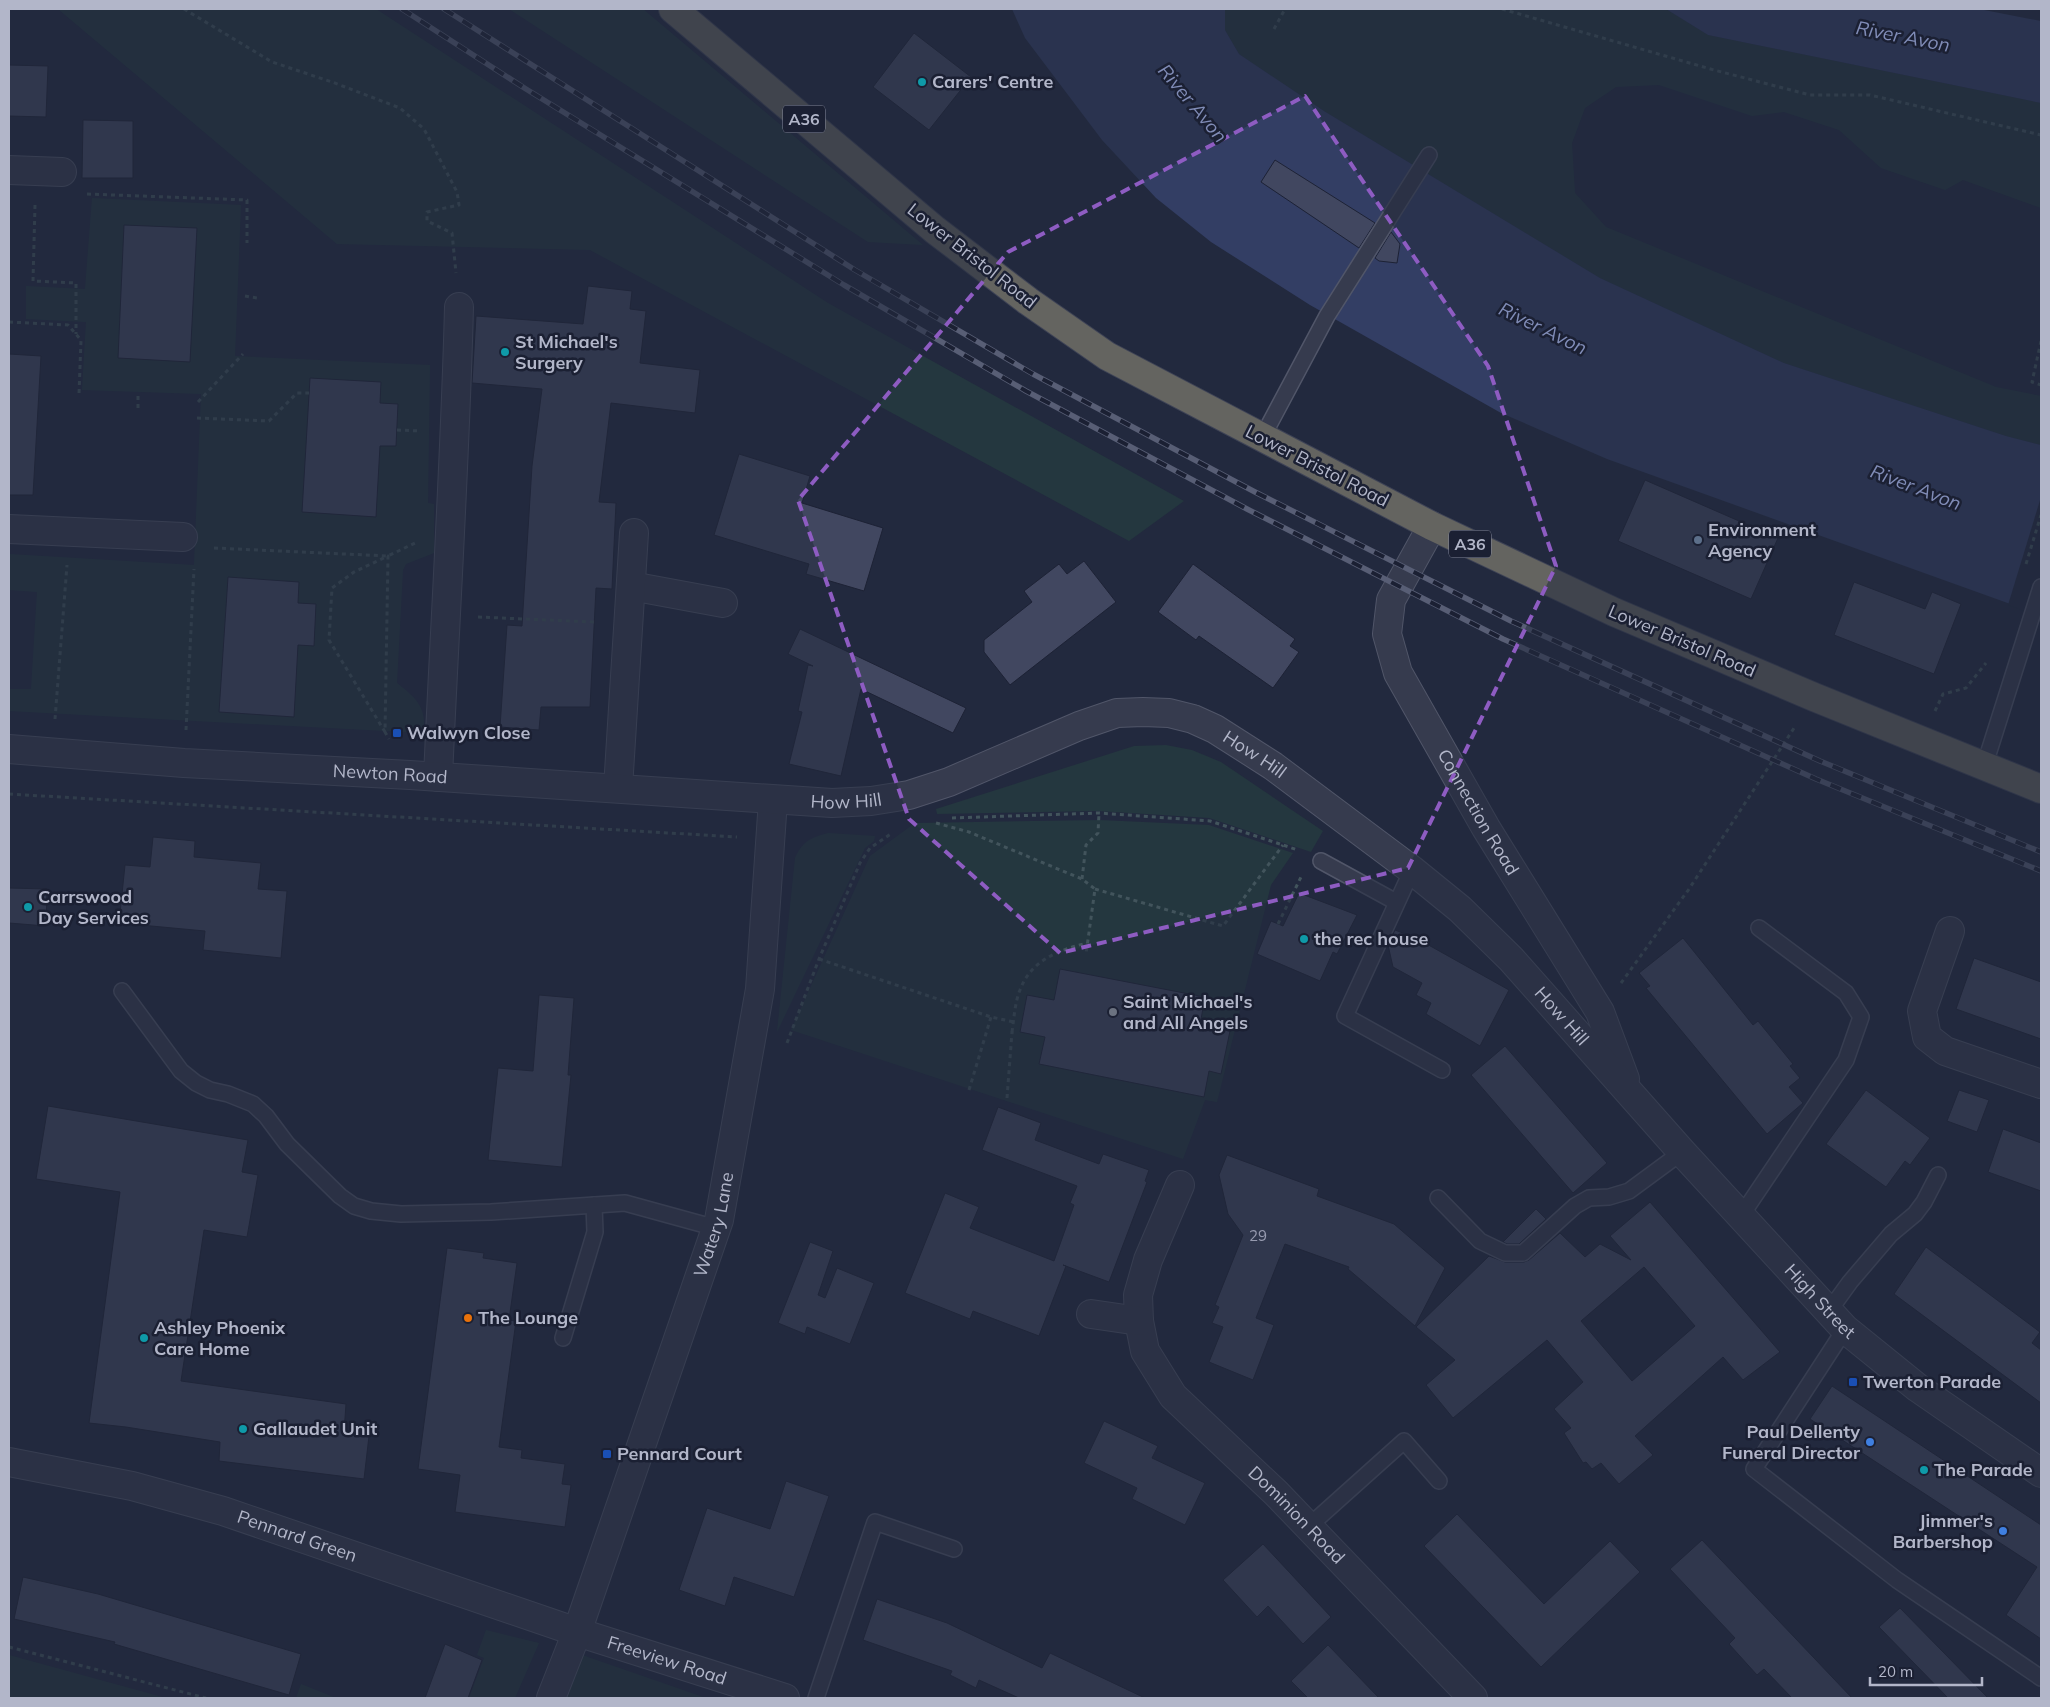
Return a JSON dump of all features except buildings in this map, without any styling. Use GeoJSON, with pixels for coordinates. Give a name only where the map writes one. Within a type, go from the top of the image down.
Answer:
{"type":"FeatureCollection","features":[{"type":"Feature","properties":{"kind":"highway","name":"Lower Bristol Road"},"geometry":{"type":"LineString","coordinates":[[673,9],[935,230],[1028,301],[1107,356],[1432,526],[1614,612],[1814,697],[2041,789]]}},
{"type":"Feature","properties":{"kind":"street"},"geometry":{"type":"LineString","coordinates":[[9,170],[62,172]]}},
{"type":"Feature","properties":{"kind":"street"},"geometry":{"type":"LineString","coordinates":[[438,777],[455,439],[459,307]]}},
{"type":"Feature","properties":{"kind":"street","name":"Connection Road"},"geometry":{"type":"LineString","coordinates":[[1432,526],[1391,600],[1387,634],[1398,674],[1486,828],[1600,1012],[1630,1093]]}},
{"type":"Feature","properties":{"kind":"street"},"geometry":{"type":"LineString","coordinates":[[9,529],[184,537]]}},
{"type":"Feature","properties":{"kind":"street"},"geometry":{"type":"LineString","coordinates":[[618,788],[634,533]]}},
{"type":"Feature","properties":{"kind":"street"},"geometry":{"type":"LineString","coordinates":[[631,586],[723,603]]}},
{"type":"Feature","properties":{"kind":"street","name":"How Hill"},"geometry":{"type":"LineString","coordinates":[[773,800],[832,803],[871,802],[909,795],[949,782],[1079,726],[1117,713],[1169,714],[1193,719],[1215,729],[1273,766],[1412,870],[1460,910],[1511,959],[1630,1093]]}},
{"type":"Feature","properties":{"kind":"street","name":"Newton Road"},"geometry":{"type":"LineString","coordinates":[[9,749],[184,763],[618,788],[773,800]]}},
{"type":"Feature","properties":{"kind":"street","name":"Watery Lane"},"geometry":{"type":"LineString","coordinates":[[551,1698],[577,1632],[716,1228],[760,989],[773,800]]}},
{"type":"Feature","properties":{"kind":"street"},"geometry":{"type":"LineString","coordinates":[[1950,931],[1922,1011],[1927,1037],[1945,1051],[2041,1084]]}},
{"type":"Feature","properties":{"kind":"street","name":"High Street"},"geometry":{"type":"LineString","coordinates":[[1630,1093],[1837,1320],[1918,1388],[2041,1473]]}},
{"type":"Feature","properties":{"kind":"street","name":"Dominion Road"},"geometry":{"type":"LineString","coordinates":[[1180,1185],[1148,1260],[1138,1295],[1139,1322],[1145,1352],[1173,1396],[1276,1493],[1473,1698]]}},
{"type":"Feature","properties":{"kind":"street"},"geometry":{"type":"LineString","coordinates":[[1091,1314],[1139,1322]]}},
{"type":"Feature","properties":{"kind":"street","name":"Pennard Green"},"geometry":{"type":"LineString","coordinates":[[9,1462],[132,1486],[223,1511],[577,1632]]}},
{"type":"Feature","properties":{"kind":"street","name":"Freeview Road"},"geometry":{"type":"LineString","coordinates":[[577,1632],[785,1698]]}},
{"type":"Feature","properties":{"kind":"lane"},"geometry":{"type":"LineString","coordinates":[[1262,438],[1318,333],[1429,155]]}},
{"type":"Feature","properties":{"kind":"lane"},"geometry":{"type":"LineString","coordinates":[[1984,766],[2041,587]]}},
{"type":"Feature","properties":{"kind":"lane"},"geometry":{"type":"LineString","coordinates":[[1321,861],[1396,902]]}},
{"type":"Feature","properties":{"kind":"lane"},"geometry":{"type":"LineString","coordinates":[[1412,870],[1345,1016],[1442,1070]]}},
{"type":"Feature","properties":{"kind":"lane"},"geometry":{"type":"LineString","coordinates":[[1741,1216],[1846,1060],[1860,1017],[1846,993],[1759,928]]}},
{"type":"Feature","properties":{"kind":"lane"},"geometry":{"type":"LineString","coordinates":[[122,991],[181,1071],[196,1083],[210,1090],[228,1094],[253,1104],[266,1116],[287,1144],[340,1196],[354,1206],[371,1211],[401,1214],[490,1212],[625,1203],[716,1228]]}},
{"type":"Feature","properties":{"kind":"lane"},"geometry":{"type":"LineString","coordinates":[[1438,1198],[1480,1241],[1505,1253],[1523,1253],[1575,1206],[1589,1198],[1609,1197],[1628,1191],[1682,1152]]}},
{"type":"Feature","properties":{"kind":"lane"},"geometry":{"type":"LineString","coordinates":[[1938,1175],[1924,1202],[1915,1214],[1891,1234],[1850,1282],[1837,1320],[1754,1469],[1897,1580],[2041,1678]]}},
{"type":"Feature","properties":{"kind":"lane"},"geometry":{"type":"LineString","coordinates":[[563,1338],[595,1232],[594,1205]]}},
{"type":"Feature","properties":{"kind":"lane"},"geometry":{"type":"LineString","coordinates":[[1308,1527],[1404,1441],[1439,1481]]}},
{"type":"Feature","properties":{"kind":"lane"},"geometry":{"type":"LineString","coordinates":[[816,1698],[875,1522],[954,1549]]}},
{"type":"Feature","properties":{"kind":"path"},"geometry":{"type":"LineString","coordinates":[[184,9],[272,62],[400,108],[424,129],[457,192],[459,205],[427,212],[427,221],[452,233],[459,307]]}},
{"type":"Feature","properties":{"kind":"path"},"geometry":{"type":"LineString","coordinates":[[1274,29],[1285,9]]}},
{"type":"Feature","properties":{"kind":"path"},"geometry":{"type":"LineString","coordinates":[[1502,9],[1714,70],[1810,95],[1870,95],[2041,135]]}},
{"type":"Feature","properties":{"kind":"path"},"geometry":{"type":"LineString","coordinates":[[83,194],[247,200],[247,243]]}},
{"type":"Feature","properties":{"kind":"path"},"geometry":{"type":"LineString","coordinates":[[36,202],[33,281],[76,283],[76,334]]}},
{"type":"Feature","properties":{"kind":"path"},"geometry":{"type":"LineString","coordinates":[[245,296],[256,298]]}},
{"type":"Feature","properties":{"kind":"path"},"geometry":{"type":"LineString","coordinates":[[9,322],[68,325],[81,340],[79,394]]}},
{"type":"Feature","properties":{"kind":"path"},"geometry":{"type":"LineString","coordinates":[[2041,341],[2032,382],[2041,385]]}},
{"type":"Feature","properties":{"kind":"path"},"geometry":{"type":"LineString","coordinates":[[198,402],[243,354]]}},
{"type":"Feature","properties":{"kind":"path"},"geometry":{"type":"LineString","coordinates":[[197,418],[269,421],[297,393],[309,393]]}},
{"type":"Feature","properties":{"kind":"path"},"geometry":{"type":"LineString","coordinates":[[138,396],[138,409]]}},
{"type":"Feature","properties":{"kind":"path"},"geometry":{"type":"LineString","coordinates":[[397,430],[425,431]]}},
{"type":"Feature","properties":{"kind":"path"},"geometry":{"type":"LineString","coordinates":[[52,752],[70,532]]}},
{"type":"Feature","properties":{"kind":"path"},"geometry":{"type":"LineString","coordinates":[[410,775],[329,640],[332,588],[354,572],[421,541]]}},
{"type":"Feature","properties":{"kind":"path"},"geometry":{"type":"LineString","coordinates":[[210,548],[388,556]]}},
{"type":"Feature","properties":{"kind":"path"},"geometry":{"type":"LineString","coordinates":[[385,732],[388,556]]}},
{"type":"Feature","properties":{"kind":"path"},"geometry":{"type":"LineString","coordinates":[[184,763],[194,565]]}},
{"type":"Feature","properties":{"kind":"path"},"geometry":{"type":"LineString","coordinates":[[445,616],[629,623]]}},
{"type":"Feature","properties":{"kind":"path"},"geometry":{"type":"LineString","coordinates":[[1920,740],[1943,694],[1966,688],[1988,661]]}},
{"type":"Feature","properties":{"kind":"path"},"geometry":{"type":"LineString","coordinates":[[1600,1012],[1690,890],[1814,697]]}},
{"type":"Feature","properties":{"kind":"path"},"geometry":{"type":"LineString","coordinates":[[9,794],[770,839]]}},
{"type":"Feature","properties":{"kind":"path"},"geometry":{"type":"LineString","coordinates":[[1283,844],[1223,926],[1095,889],[1082,879],[969,832],[936,823],[935,819],[1099,813],[1210,821],[1283,844],[1321,861]]}},
{"type":"Feature","properties":{"kind":"path"},"geometry":{"type":"LineString","coordinates":[[1082,879],[1086,845],[1098,833],[1099,813]]}},
{"type":"Feature","properties":{"kind":"path"},"geometry":{"type":"LineString","coordinates":[[783,1052],[819,959],[860,863],[870,848],[899,827]]}},
{"type":"Feature","properties":{"kind":"path"},"geometry":{"type":"LineString","coordinates":[[1086,954],[1095,889]]}},
{"type":"Feature","properties":{"kind":"path"},"geometry":{"type":"LineString","coordinates":[[1278,924],[1294,892]]}},
{"type":"Feature","properties":{"kind":"path"},"geometry":{"type":"LineString","coordinates":[[1007,1098],[1012,1032],[1020,990],[1032,968],[1062,950],[1088,943]]}},
{"type":"Feature","properties":{"kind":"path"},"geometry":{"type":"LineString","coordinates":[[819,959],[991,1018],[1014,1022]]}},
{"type":"Feature","properties":{"kind":"path"},"geometry":{"type":"LineString","coordinates":[[969,1090],[991,1018]]}},
{"type":"Feature","properties":{"kind":"path"},"geometry":{"type":"LineString","coordinates":[[1012,1032],[1013,1037]]}},
{"type":"Feature","properties":{"kind":"path"},"geometry":{"type":"LineString","coordinates":[[9,1647],[206,1698]]}},
{"type":"Feature","properties":{"kind":"highlighted area"},"geometry":{"type":"Polygon","coordinates":[[[1305,96],[1488,366],[1556,566],[1408,868],[1060,953],[909,819],[798,500],[1008,252],[1305,96]]]}},
{"type":"Feature","properties":{"kind":"shaded area"},"geometry":{"type":"Polygon","coordinates":[[[58,9],[376,9],[828,303],[1184,501],[1129,541],[590,250],[337,244],[58,9]]]}},
{"type":"Feature","properties":{"kind":"shaded area"},"geometry":{"type":"Polygon","coordinates":[[[509,9],[643,9],[923,245],[868,242],[509,9]]]}},
{"type":"Feature","properties":{"kind":"shaded area"},"geometry":{"type":"Polygon","coordinates":[[[1225,9],[1666,9],[1708,35],[2041,103],[2041,208],[1963,180],[1945,190],[1881,168],[1839,130],[1784,112],[1752,116],[1659,85],[1616,87],[1585,108],[1572,143],[1575,193],[1606,227],[1996,387],[2041,396],[2041,445],[2006,436],[1784,363],[1600,278],[1324,111],[1239,54],[1225,30],[1225,9]]]}},
{"type":"Feature","properties":{"kind":"shaded area"},"geometry":{"type":"Polygon","coordinates":[[[92,198],[241,205],[235,356],[430,365],[428,503],[434,504],[434,553],[406,564],[403,570],[397,683],[419,704],[424,717],[423,733],[9,711],[9,689],[31,689],[37,592],[9,590],[9,554],[194,565],[201,394],[82,390],[86,322],[26,319],[26,286],[85,289],[92,198]],[[125,225],[118,358],[190,362],[197,228],[125,225]],[[310,378],[302,512],[376,517],[380,446],[396,446],[398,405],[380,403],[381,382],[310,378]],[[228,578],[220,712],[294,716],[298,645],[314,646],[316,605],[298,603],[298,582],[228,578]]]}},
{"type":"Feature","properties":{"kind":"shaded area"},"geometry":{"type":"Polygon","coordinates":[[[1166,745],[1192,750],[1221,762],[1323,831],[1311,852],[1209,818],[1098,811],[937,814],[936,809],[1134,746],[1166,745]]]}},
{"type":"Feature","properties":{"kind":"shaded area","name":"Saint Michael's and All Angels"},"geometry":{"type":"Polygon","coordinates":[[[1100,820],[1209,825],[1293,853],[1271,885],[1217,1102],[1205,1100],[1183,1159],[791,1030],[870,856],[915,823],[1100,820]]]}},
{"type":"Feature","properties":{"kind":"shaded area"},"geometry":{"type":"Polygon","coordinates":[[[828,833],[875,836],[874,841],[865,848],[777,1032],[795,858],[804,844],[828,833]]]}},
{"type":"Feature","properties":{"kind":"shaded area"},"geometry":{"type":"Polygon","coordinates":[[[486,1630],[539,1643],[515,1698],[469,1698],[484,1658],[477,1655],[486,1630]]]}},
{"type":"Feature","properties":{"kind":"shaded area"},"geometry":{"type":"Polygon","coordinates":[[[9,1655],[166,1698],[9,1698],[9,1655]]]}},
{"type":"Feature","properties":{"kind":"shaded area"},"geometry":{"type":"Polygon","coordinates":[[[582,1655],[706,1698],[565,1698],[582,1655]]]}},
{"type":"Feature","properties":{"kind":"shaded area"},"geometry":{"type":"Polygon","coordinates":[[[301,1684],[336,1698],[296,1698],[301,1684]]]}},
{"type":"Feature","properties":{"kind":"water","name":"River Avon"},"geometry":{"type":"Polygon","coordinates":[[[1012,9],[1225,9],[1225,30],[1239,54],[1324,111],[1600,278],[1784,363],[2006,436],[2041,445],[2041,615],[1607,459],[1501,413],[1310,305],[1211,242],[1156,198],[1102,140],[1025,38],[1012,9]]]}},
{"type":"Feature","properties":{"kind":"water","name":"River Avon"},"geometry":{"type":"Polygon","coordinates":[[[1666,9],[1979,9],[2041,21],[2041,103],[1708,35],[1666,9]]]}},
{"type":"Feature","properties":{"kind":"pier"},"geometry":{"type":"Polygon","coordinates":[[[2041,497],[2041,617],[2008,605],[2041,497]]]}},
{"type":"Feature","properties":{"kind":"railway"},"geometry":{"type":"LineString","coordinates":[[402,9],[526,89],[844,285],[1026,391],[1247,509],[1503,639],[1816,779],[2041,871]]}},
{"type":"Feature","properties":{"kind":"railway"},"geometry":{"type":"LineString","coordinates":[[444,9],[855,270],[1033,374],[1255,492],[1511,621],[1820,761],[2041,852]]}},
{"type":"Feature","properties":{"kind":"place","name":"Carers' Centre"},"geometry":{"type":"Point","coordinates":[922,82]}},
{"type":"Feature","properties":{"kind":"place","name":"St Michael's Surgery"},"geometry":{"type":"Point","coordinates":[505,352]}},
{"type":"Feature","properties":{"kind":"place","name":"Environment Agency"},"geometry":{"type":"Point","coordinates":[1698,540]}},
{"type":"Feature","properties":{"kind":"place","name":"Walwyn Close"},"geometry":{"type":"Point","coordinates":[397,733]}},
{"type":"Feature","properties":{"kind":"place","name":"Carrswood Day Services"},"geometry":{"type":"Point","coordinates":[28,907]}},
{"type":"Feature","properties":{"kind":"place","name":"the rec house"},"geometry":{"type":"Point","coordinates":[1304,939]}},
{"type":"Feature","properties":{"kind":"place","name":"Saint Michael's and All Angels"},"geometry":{"type":"Point","coordinates":[1113,1012]}},
{"type":"Feature","properties":{"kind":"place","name":"The Lounge"},"geometry":{"type":"Point","coordinates":[468,1318]}},
{"type":"Feature","properties":{"kind":"place","name":"Ashley Phoenix Care Home"},"geometry":{"type":"Point","coordinates":[144,1338]}},
{"type":"Feature","properties":{"kind":"place","name":"Twerton Parade"},"geometry":{"type":"Point","coordinates":[1853,1382]}},
{"type":"Feature","properties":{"kind":"place","name":"Gallaudet Unit"},"geometry":{"type":"Point","coordinates":[243,1429]}},
{"type":"Feature","properties":{"kind":"place","name":"Paul Dellenty Funeral Director"},"geometry":{"type":"Point","coordinates":[1870,1442]}},
{"type":"Feature","properties":{"kind":"place","name":"Pennard Court"},"geometry":{"type":"Point","coordinates":[607,1454]}},
{"type":"Feature","properties":{"kind":"place","name":"The Parade"},"geometry":{"type":"Point","coordinates":[1924,1470]}},
{"type":"Feature","properties":{"kind":"place","name":"Jimmer's Barbershop"},"geometry":{"type":"Point","coordinates":[2003,1531]}}]}
